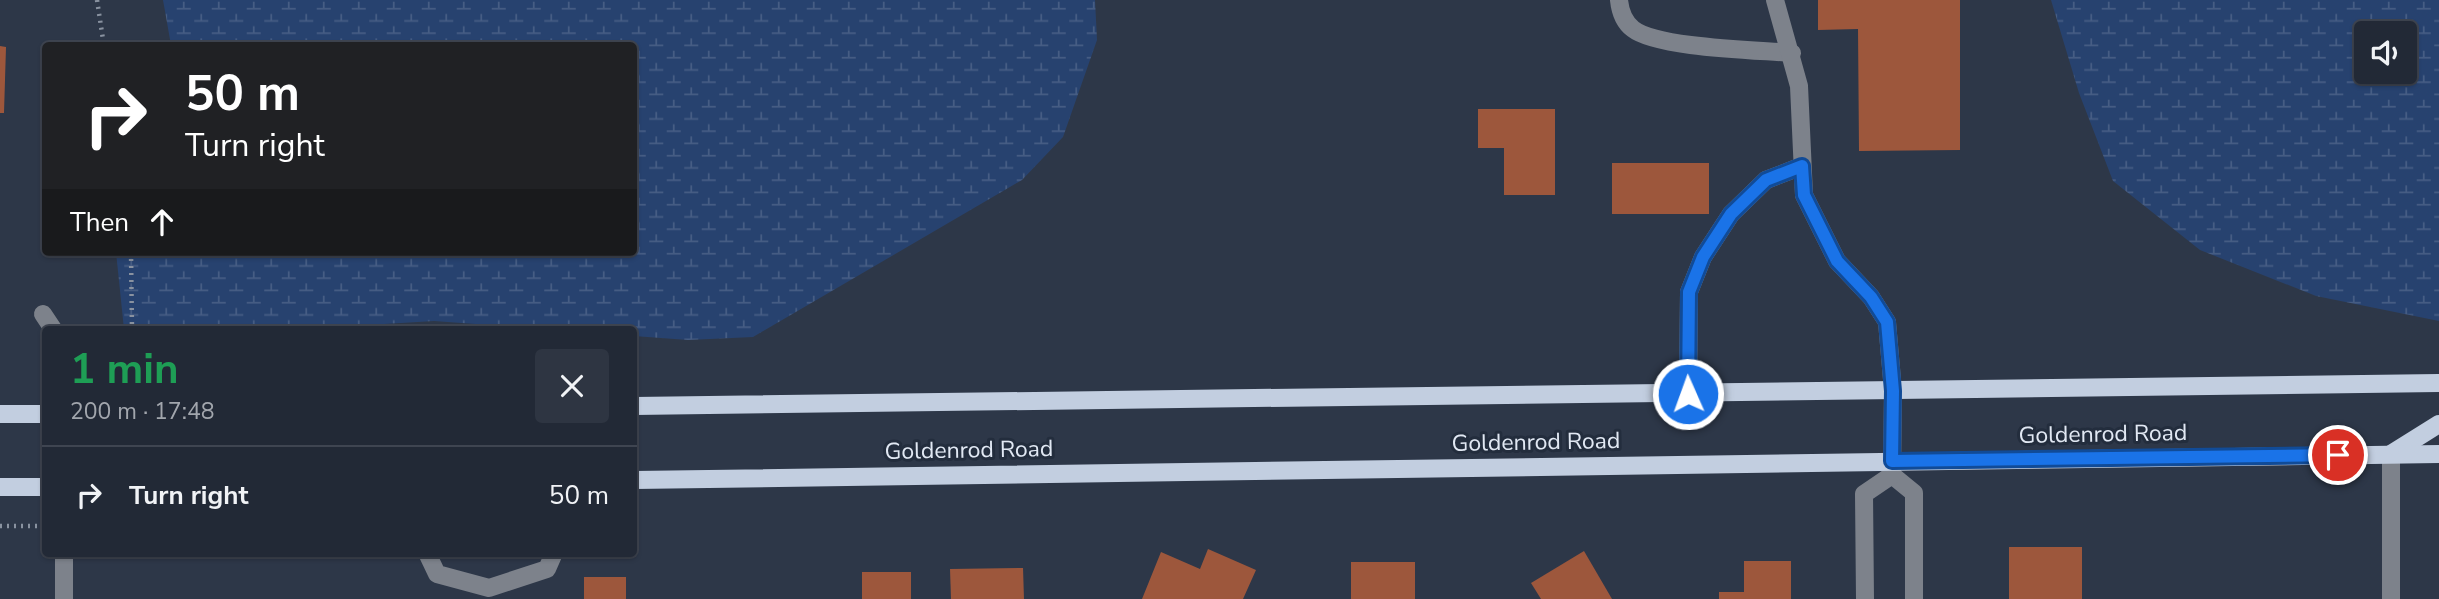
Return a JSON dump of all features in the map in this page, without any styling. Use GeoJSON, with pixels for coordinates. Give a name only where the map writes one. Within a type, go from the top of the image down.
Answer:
{"type":"FeatureCollection","features":[{"type":"Feature","properties":{"kind":"main road","name":"Goldenrod Road"},"geometry":{"type":"LineString","coordinates":[[637,406],[2439,383]]}},
{"type":"Feature","properties":{"kind":"main road"},"geometry":{"type":"LineString","coordinates":[[0,414],[42,414]]}},
{"type":"Feature","properties":{"kind":"main road"},"geometry":{"type":"LineString","coordinates":[[2391,454],[2439,424]]}},
{"type":"Feature","properties":{"kind":"main road","name":"Goldenrod Road"},"geometry":{"type":"LineString","coordinates":[[637,480],[1892,468],[2439,454]]}},
{"type":"Feature","properties":{"kind":"main road"},"geometry":{"type":"LineString","coordinates":[[0,487],[42,487]]}},
{"type":"Feature","properties":{"kind":"street"},"geometry":{"type":"LineString","coordinates":[[1619,0],[1620,11],[1632,29],[1659,41],[1792,53]]}},
{"type":"Feature","properties":{"kind":"street"},"geometry":{"type":"LineString","coordinates":[[1775,0],[1792,53],[1799,86],[1804,195],[1837,261],[1871,297],[1887,322],[1893,391],[1892,468],[1913,493],[1914,599]]}},
{"type":"Feature","properties":{"kind":"street"},"geometry":{"type":"LineString","coordinates":[[1688,394],[1689,292],[1703,257],[1731,214],[1766,180],[1802,166]]}},
{"type":"Feature","properties":{"kind":"street"},"geometry":{"type":"LineString","coordinates":[[2391,454],[2391,599]]}},
{"type":"Feature","properties":{"kind":"street"},"geometry":{"type":"LineString","coordinates":[[1865,599],[1864,494],[1892,468]]}},
{"type":"Feature","properties":{"kind":"street"},"geometry":{"type":"LineString","coordinates":[[64,557],[64,599]]}},
{"type":"Feature","properties":{"kind":"street"},"geometry":{"type":"LineString","coordinates":[[429,557],[437,573],[489,588],[547,569],[552,557]]}},
{"type":"Feature","properties":{"kind":"path"},"geometry":{"type":"LineString","coordinates":[[97,0],[103,42]]}},
{"type":"Feature","properties":{"kind":"path"},"geometry":{"type":"LineString","coordinates":[[131,256],[132,326]]}},
{"type":"Feature","properties":{"kind":"path"},"geometry":{"type":"LineString","coordinates":[[0,526],[42,526]]}},
{"type":"Feature","properties":{"kind":"green space"},"geometry":{"type":"Polygon","coordinates":[[[163,0],[1095,0],[1097,40],[1063,137],[1022,180],[753,337],[688,340],[637,336],[637,326],[502,326],[434,321],[351,326],[124,326],[116,256],[637,256],[637,42],[170,42],[163,0]]]}},
{"type":"Feature","properties":{"kind":"green space"},"geometry":{"type":"Polygon","coordinates":[[[2051,0],[2439,0],[2439,321],[2316,296],[2200,250],[2113,181],[2079,93],[2051,0]]]}},
{"type":"Feature","properties":{"kind":"building"},"geometry":{"type":"Polygon","coordinates":[[[1818,0],[1960,0],[1960,150],[1859,151],[1858,29],[1818,30],[1818,0]]]}},
{"type":"Feature","properties":{"kind":"building"},"geometry":{"type":"Polygon","coordinates":[[[0,46],[6,47],[4,113],[0,113],[0,46]]]}},
{"type":"Feature","properties":{"kind":"building"},"geometry":{"type":"Polygon","coordinates":[[[1478,109],[1555,109],[1555,195],[1504,195],[1504,148],[1478,148],[1478,109]]]}},
{"type":"Feature","properties":{"kind":"building"},"geometry":{"type":"Polygon","coordinates":[[[1612,163],[1709,163],[1709,214],[1612,214],[1612,163]]]}},
{"type":"Feature","properties":{"kind":"building"},"geometry":{"type":"Polygon","coordinates":[[[2009,547],[2082,547],[2082,599],[2009,599],[2009,547]]]}},
{"type":"Feature","properties":{"kind":"building"},"geometry":{"type":"Polygon","coordinates":[[[1208,549],[1256,570],[1243,599],[1142,599],[1161,552],[1200,569],[1208,549]]]}},
{"type":"Feature","properties":{"kind":"building"},"geometry":{"type":"Polygon","coordinates":[[[1584,551],[1612,599],[1541,599],[1531,583],[1584,551]]]}},
{"type":"Feature","properties":{"kind":"building"},"geometry":{"type":"Polygon","coordinates":[[[1744,561],[1791,561],[1791,599],[1719,599],[1719,592],[1744,592],[1744,561]]]}},
{"type":"Feature","properties":{"kind":"building"},"geometry":{"type":"Polygon","coordinates":[[[1351,562],[1415,562],[1415,599],[1351,599],[1351,562]]]}},
{"type":"Feature","properties":{"kind":"building"},"geometry":{"type":"Polygon","coordinates":[[[1023,568],[1024,599],[951,599],[950,569],[1023,568]]]}},
{"type":"Feature","properties":{"kind":"building"},"geometry":{"type":"Polygon","coordinates":[[[862,572],[911,572],[911,599],[862,599],[862,572]]]}},
{"type":"Feature","properties":{"kind":"building"},"geometry":{"type":"Polygon","coordinates":[[[584,577],[626,577],[626,599],[584,599],[584,577]]]}},
{"type":"Feature","properties":{"kind":"route"},"geometry":{"type":"LineString","coordinates":[[1688,394],[1689,292],[1703,257],[1731,214],[1766,180],[1802,166],[1804,195],[1837,261],[1871,297],[1887,322],[1893,391],[1892,461],[2338,455]]}}]}
